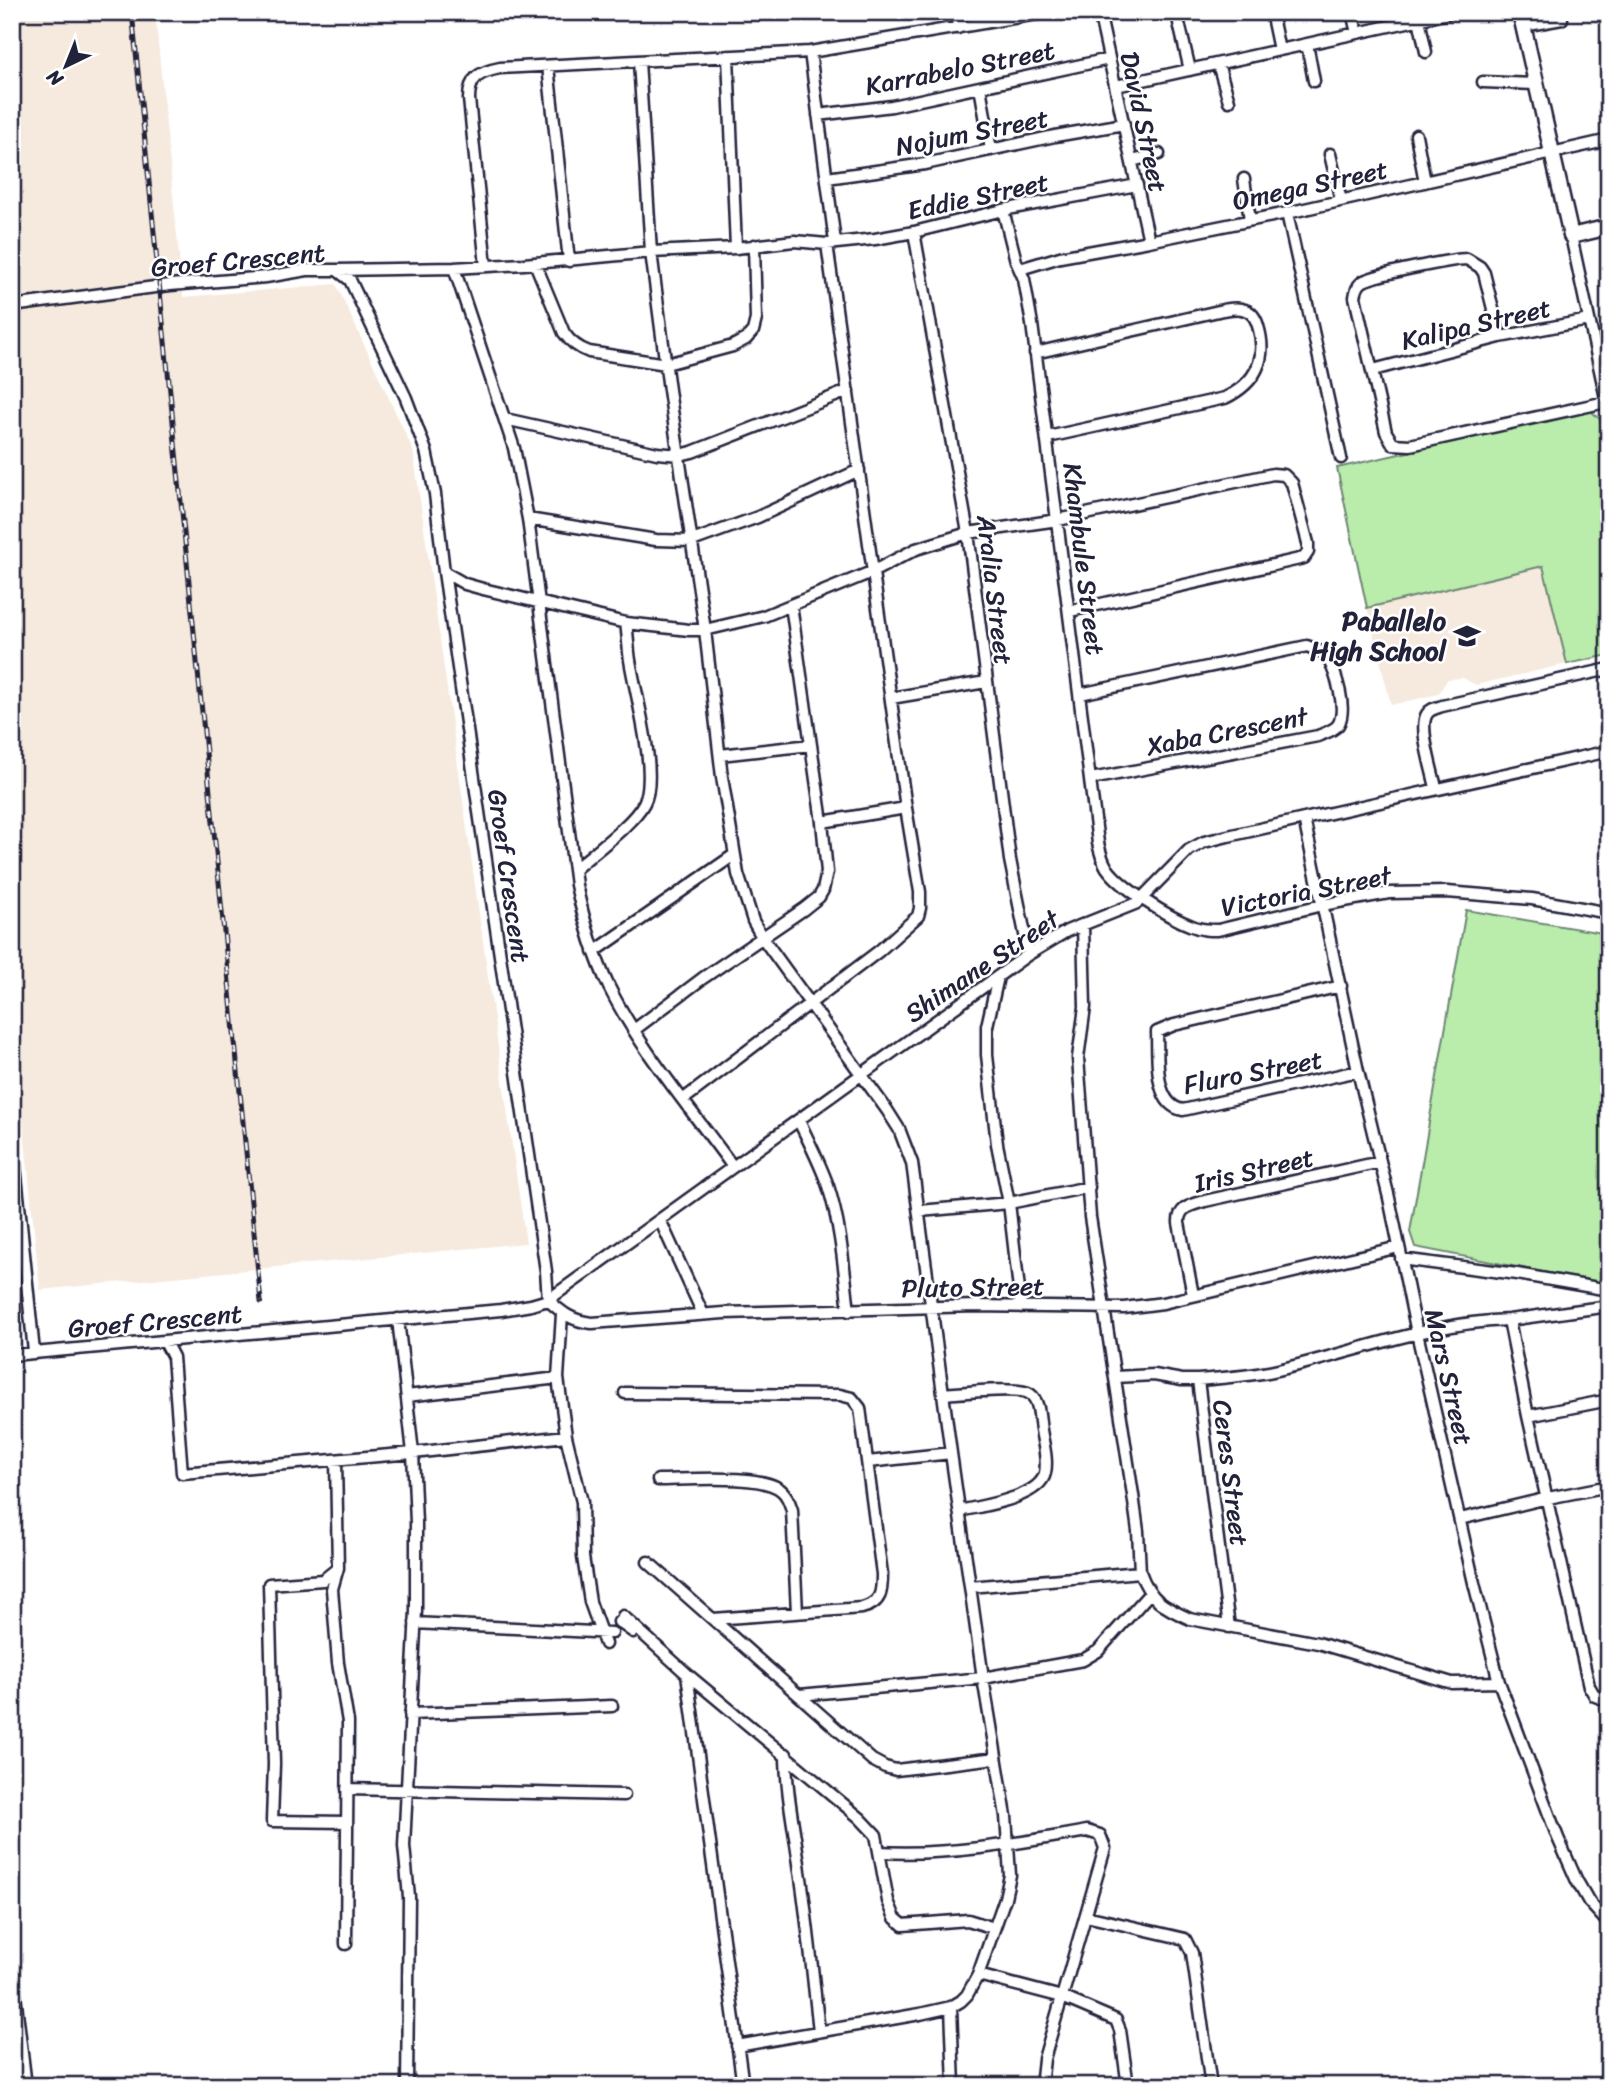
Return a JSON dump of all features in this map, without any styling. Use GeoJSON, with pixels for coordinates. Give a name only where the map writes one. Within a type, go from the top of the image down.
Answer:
{"type":"FeatureCollection","features":[{"type":"Feature","properties":{"kind":"street"},"geometry":{"type":"LineString","coordinates":[[956,12],[958,28]]}},
{"type":"Feature","properties":{"kind":"street"},"geometry":{"type":"LineString","coordinates":[[486,266],[469,89],[478,76],[488,70],[810,52],[1049,12]]}},
{"type":"Feature","properties":{"kind":"street","name":"David Street"},"geometry":{"type":"LineString","coordinates":[[1099,12],[1149,241]]}},
{"type":"Feature","properties":{"kind":"street"},"geometry":{"type":"LineString","coordinates":[[1271,12],[1279,50]]}},
{"type":"Feature","properties":{"kind":"street"},"geometry":{"type":"LineString","coordinates":[[1352,12],[1357,33]]}},
{"type":"Feature","properties":{"kind":"street"},"geometry":{"type":"LineString","coordinates":[[1116,86],[1453,12]]}},
{"type":"Feature","properties":{"kind":"street"},"geometry":{"type":"LineString","coordinates":[[1419,19],[1426,52]]}},
{"type":"Feature","properties":{"kind":"street"},"geometry":{"type":"LineString","coordinates":[[1500,337],[1484,273],[1467,259],[1411,269],[1365,280],[1360,284],[1355,297],[1388,438],[1401,446],[1608,407],[1521,19],[1562,19]]}},
{"type":"Feature","properties":{"kind":"street"},"geometry":{"type":"LineString","coordinates":[[1179,23],[1190,70]]}},
{"type":"Feature","properties":{"kind":"street"},"geometry":{"type":"LineString","coordinates":[[1307,44],[1314,81]]}},
{"type":"Feature","properties":{"kind":"street"},"geometry":{"type":"LineString","coordinates":[[684,1099],[879,951],[907,927],[918,915],[920,908],[920,892],[848,391],[831,243],[827,178],[810,52]]}},
{"type":"Feature","properties":{"kind":"street"},"geometry":{"type":"LineString","coordinates":[[729,57],[736,248]]}},
{"type":"Feature","properties":{"kind":"street","name":"Karrabelo Street"},"geometry":{"type":"LineString","coordinates":[[818,115],[892,106],[1109,59]]}},
{"type":"Feature","properties":{"kind":"street"},"geometry":{"type":"LineString","coordinates":[[639,61],[651,251],[734,855],[748,907],[762,937],[893,1120],[907,1146],[912,1163],[983,1678],[1006,1816],[1010,1875],[1005,1898],[978,1975],[967,1995],[951,2007],[737,2046]]}},
{"type":"Feature","properties":{"kind":"street"},"geometry":{"type":"LineString","coordinates":[[1218,64],[1229,101]]}},
{"type":"Feature","properties":{"kind":"street"},"geometry":{"type":"LineString","coordinates":[[548,66],[569,261]]}},
{"type":"Feature","properties":{"kind":"street"},"geometry":{"type":"LineString","coordinates":[[1483,82],[1535,84]]}},
{"type":"Feature","properties":{"kind":"street"},"geometry":{"type":"LineString","coordinates":[[980,87],[991,150]]}},
{"type":"Feature","properties":{"kind":"street","name":"Nojum Street"},"geometry":{"type":"LineString","coordinates":[[827,178],[925,164],[1124,124]]}},
{"type":"Feature","properties":{"kind":"street"},"geometry":{"type":"LineString","coordinates":[[1416,135],[1425,182]]}},
{"type":"Feature","properties":{"kind":"street","name":"Omega Street"},"geometry":{"type":"LineString","coordinates":[[1020,269],[1060,257],[1287,213],[1609,140]]}},
{"type":"Feature","properties":{"kind":"street"},"geometry":{"type":"LineString","coordinates":[[1132,161],[1160,154]]}},
{"type":"Feature","properties":{"kind":"street"},"geometry":{"type":"LineString","coordinates":[[1330,154],[1341,201]]}},
{"type":"Feature","properties":{"kind":"street"},"geometry":{"type":"LineString","coordinates":[[1244,178],[1250,220]]}},
{"type":"Feature","properties":{"kind":"street","name":"Eddie Street"},"geometry":{"type":"LineString","coordinates":[[337,270],[454,268],[569,261],[651,251],[736,248],[794,241],[831,243],[875,239],[1003,210],[1137,185]]}},
{"type":"Feature","properties":{"kind":"street","name":"Khambule Street"},"geometry":{"type":"LineString","coordinates":[[1003,210],[1016,261],[1026,284],[1100,853],[1108,870],[1123,885],[1144,898]]}},
{"type":"Feature","properties":{"kind":"street"},"geometry":{"type":"LineString","coordinates":[[1287,213],[1341,458]]}},
{"type":"Feature","properties":{"kind":"street"},"geometry":{"type":"LineString","coordinates":[[1571,236],[1609,228]]}},
{"type":"Feature","properties":{"kind":"street","name":"Aralia Street"},"geometry":{"type":"LineString","coordinates":[[914,232],[968,533],[1010,860],[1029,954]]}},
{"type":"Feature","properties":{"kind":"street"},"geometry":{"type":"LineString","coordinates":[[534,263],[570,342],[589,352],[666,364],[733,346],[746,339],[753,331],[756,319],[754,246]]}},
{"type":"Feature","properties":{"kind":"street"},"geometry":{"type":"LineString","coordinates":[[454,268],[520,471],[583,918],[610,989],[634,1030],[733,1167]]}},
{"type":"Feature","properties":{"kind":"street","name":"Groef Crescent"},"geometry":{"type":"LineString","coordinates":[[12,306],[307,270],[337,270],[350,280],[418,428],[431,466],[548,1300],[520,1308],[12,1355]]}},
{"type":"Feature","properties":{"kind":"street"},"geometry":{"type":"LineString","coordinates":[[1035,353],[1174,320],[1236,309],[1251,313],[1257,321],[1261,339],[1261,359],[1257,369],[1242,388],[1225,398],[1048,437]]}},
{"type":"Feature","properties":{"kind":"street","name":"Kalipa Street"},"geometry":{"type":"LineString","coordinates":[[1373,370],[1500,337],[1588,320]]}},
{"type":"Feature","properties":{"kind":"street"},"geometry":{"type":"LineString","coordinates":[[505,419],[657,453],[680,455],[848,391]]}},
{"type":"Feature","properties":{"kind":"street"},"geometry":{"type":"LineString","coordinates":[[528,519],[656,540],[692,541],[758,517],[859,470]]}},
{"type":"Feature","properties":{"kind":"street"},"geometry":{"type":"LineString","coordinates":[[444,572],[465,584],[626,623],[705,630],[734,625],[791,606],[874,571],[916,549],[968,533],[1058,520],[1281,474],[1292,482],[1308,543],[1307,555],[1298,561],[1070,611]]}},
{"type":"Feature","properties":{"kind":"street"},"geometry":{"type":"LineString","coordinates":[[634,1030],[813,902],[823,890],[827,872],[822,822],[791,606]]}},
{"type":"Feature","properties":{"kind":"street"},"geometry":{"type":"LineString","coordinates":[[575,869],[637,813],[647,798],[649,774],[626,623]]}},
{"type":"Feature","properties":{"kind":"street","name":"Xaba Crescent"},"geometry":{"type":"LineString","coordinates":[[1080,694],[1307,646],[1324,653],[1328,658],[1342,705],[1338,724],[1334,729],[1318,736],[1091,779]]}},
{"type":"Feature","properties":{"kind":"street"},"geometry":{"type":"LineString","coordinates":[[1436,788],[1423,728],[1430,710],[1609,669]]}},
{"type":"Feature","properties":{"kind":"street"},"geometry":{"type":"LineString","coordinates":[[891,698],[986,682]]}},
{"type":"Feature","properties":{"kind":"street"},"geometry":{"type":"LineString","coordinates":[[720,755],[811,745]]}},
{"type":"Feature","properties":{"kind":"street","name":"Shimane Street"},"geometry":{"type":"LineString","coordinates":[[548,1300],[1051,939],[1137,903],[1180,858],[1203,842],[1609,751]]}},
{"type":"Feature","properties":{"kind":"street"},"geometry":{"type":"LineString","coordinates":[[822,822],[906,808]]}},
{"type":"Feature","properties":{"kind":"street","name":"Mars Street"},"geometry":{"type":"LineString","coordinates":[[1304,819],[1416,1333],[1499,1682],[1577,1881],[1590,1902],[1609,1924]]}},
{"type":"Feature","properties":{"kind":"street"},"geometry":{"type":"LineString","coordinates":[[594,952],[734,855]]}},
{"type":"Feature","properties":{"kind":"street"},"geometry":{"type":"LineString","coordinates":[[1116,912],[1123,900],[1123,885]]}},
{"type":"Feature","properties":{"kind":"street","name":"Victoria Street"},"geometry":{"type":"LineString","coordinates":[[1144,898],[1178,920],[1205,930],[1218,930],[1322,905],[1388,893],[1447,892],[1532,899],[1609,913]]}},
{"type":"Feature","properties":{"kind":"street"},"geometry":{"type":"LineString","coordinates":[[1083,925],[1085,1007],[1078,1058],[1090,1217],[1138,1531],[1140,1572],[1149,1594],[1190,1619],[1318,1643],[1452,1683],[1499,1682]]}},
{"type":"Feature","properties":{"kind":"street"},"geometry":{"type":"LineString","coordinates":[[998,977],[987,1026],[987,1055],[1021,1307]]}},
{"type":"Feature","properties":{"kind":"street","name":"Fluro Street"},"geometry":{"type":"LineString","coordinates":[[1341,986],[1174,1024],[1157,1032],[1160,1085],[1170,1106],[1183,1111],[1359,1071]]}},
{"type":"Feature","properties":{"kind":"street"},"geometry":{"type":"LineString","coordinates":[[799,1121],[828,1187],[839,1238],[849,1311]]}},
{"type":"Feature","properties":{"kind":"street"},"geometry":{"type":"LineString","coordinates":[[12,1136],[34,1352]]}},
{"type":"Feature","properties":{"kind":"street","name":"Iris Street"},"geometry":{"type":"LineString","coordinates":[[1193,1295],[1179,1223],[1179,1217],[1185,1208],[1205,1201],[1380,1162]]}},
{"type":"Feature","properties":{"kind":"street"},"geometry":{"type":"LineString","coordinates":[[920,1212],[1009,1203],[1089,1187]]}},
{"type":"Feature","properties":{"kind":"street"},"geometry":{"type":"LineString","coordinates":[[660,1220],[703,1314]]}},
{"type":"Feature","properties":{"kind":"street","name":"Pluto Street"},"geometry":{"type":"LineString","coordinates":[[562,1314],[581,1322],[592,1323],[703,1314],[932,1307],[1140,1306],[1399,1247]]}},
{"type":"Feature","properties":{"kind":"street"},"geometry":{"type":"LineString","coordinates":[[1401,1259],[1517,1274],[1609,1290]]}},
{"type":"Feature","properties":{"kind":"street"},"geometry":{"type":"LineString","coordinates":[[548,1300],[562,1314],[558,1378],[566,1436],[582,1502],[583,1557],[590,1602],[606,1644]]}},
{"type":"Feature","properties":{"kind":"street","name":"Ceres Street"},"geometry":{"type":"LineString","coordinates":[[1229,1627],[1198,1380],[1276,1370],[1416,1333],[1609,1306]]}},
{"type":"Feature","properties":{"kind":"street"},"geometry":{"type":"LineString","coordinates":[[398,1319],[413,1453],[416,1523],[415,1623],[404,1846],[410,1897],[407,2086]]}},
{"type":"Feature","properties":{"kind":"street"},"geometry":{"type":"LineString","coordinates":[[1509,1320],[1589,1686],[1595,1696],[1609,1701]]}},
{"type":"Feature","properties":{"kind":"street"},"geometry":{"type":"LineString","coordinates":[[166,1342],[173,1357],[181,1473],[413,1453],[566,1436]]}},
{"type":"Feature","properties":{"kind":"street"},"geometry":{"type":"LineString","coordinates":[[1115,1377],[1154,1375],[1198,1380]]}},
{"type":"Feature","properties":{"kind":"street"},"geometry":{"type":"LineString","coordinates":[[407,1396],[558,1378]]}},
{"type":"Feature","properties":{"kind":"street"},"geometry":{"type":"LineString","coordinates":[[944,1394],[1005,1391],[1030,1394],[1037,1405],[1046,1462],[1043,1479],[1023,1495],[960,1511]]}},
{"type":"Feature","properties":{"kind":"street"},"geometry":{"type":"LineString","coordinates":[[625,1393],[848,1396],[856,1401],[860,1408],[882,1574],[880,1598],[870,1606],[862,1608],[713,1619]]}},
{"type":"Feature","properties":{"kind":"street"},"geometry":{"type":"LineString","coordinates":[[1528,1416],[1609,1400]]}},
{"type":"Feature","properties":{"kind":"street"},"geometry":{"type":"LineString","coordinates":[[868,1462],[951,1453]]}},
{"type":"Feature","properties":{"kind":"street"},"geometry":{"type":"LineString","coordinates":[[336,1460],[338,1568],[332,1589],[338,1663],[348,1722],[346,1944]]}},
{"type":"Feature","properties":{"kind":"street"},"geometry":{"type":"LineString","coordinates":[[659,1480],[745,1480],[767,1482],[782,1490],[792,1510],[797,1612]]}},
{"type":"Feature","properties":{"kind":"street"},"geometry":{"type":"LineString","coordinates":[[1460,1519],[1609,1486]]}},
{"type":"Feature","properties":{"kind":"street"},"geometry":{"type":"LineString","coordinates":[[648,1562],[872,1760],[884,1767],[896,1770],[996,1758]]}},
{"type":"Feature","properties":{"kind":"street"},"geometry":{"type":"LineString","coordinates":[[338,1568],[323,1580],[269,1584],[274,1765],[272,1821],[347,1822]]}},
{"type":"Feature","properties":{"kind":"street"},"geometry":{"type":"LineString","coordinates":[[970,1587],[1140,1572]]}},
{"type":"Feature","properties":{"kind":"street"},"geometry":{"type":"LineString","coordinates":[[799,1695],[983,1678],[1083,1660],[1091,1657],[1107,1643],[1149,1594]]}},
{"type":"Feature","properties":{"kind":"street"},"geometry":{"type":"LineString","coordinates":[[704,1837],[691,1675],[621,1619],[687,1674],[786,1754],[876,1835],[888,1901],[895,1918],[903,1924],[968,1920],[994,1927]]}},
{"type":"Feature","properties":{"kind":"street"},"geometry":{"type":"LineString","coordinates":[[415,1623],[612,1633]]}},
{"type":"Feature","properties":{"kind":"street"},"geometry":{"type":"LineString","coordinates":[[687,1674],[743,2086]]}},
{"type":"Feature","properties":{"kind":"street"},"geometry":{"type":"LineString","coordinates":[[410,1714],[612,1706]]}},
{"type":"Feature","properties":{"kind":"street"},"geometry":{"type":"LineString","coordinates":[[786,1754],[786,1782],[804,1897],[819,2031]]}},
{"type":"Feature","properties":{"kind":"street"},"geometry":{"type":"LineString","coordinates":[[347,1789],[624,1795]]}},
{"type":"Feature","properties":{"kind":"street"},"geometry":{"type":"LineString","coordinates":[[879,1852],[913,1854],[1008,1845],[1087,1831],[1100,1835],[1105,1848],[1044,2059],[1041,2086]]}},
{"type":"Feature","properties":{"kind":"street"},"geometry":{"type":"LineString","coordinates":[[1086,1916],[1185,1939],[1192,1953],[1211,2086]]}},
{"type":"Feature","properties":{"kind":"street"},"geometry":{"type":"LineString","coordinates":[[978,1975],[1062,1997],[1116,2020],[1120,2029],[1128,2086]]}},
{"type":"Feature","properties":{"kind":"street"},"geometry":{"type":"LineString","coordinates":[[12,1987],[24,2086]]}},
{"type":"Feature","properties":{"kind":"street"},"geometry":{"type":"LineString","coordinates":[[951,2007],[954,2086]]}},
{"type":"Feature","properties":{"kind":"shaded area"},"geometry":{"type":"Polygon","coordinates":[[[12,12],[155,12],[183,297],[336,284],[413,450],[526,1243],[40,1290],[12,1010],[12,12]]]}},
{"type":"Feature","properties":{"kind":"shaded area","name":"Paballelo High School"},"geometry":{"type":"Polygon","coordinates":[[[1543,566],[1567,664],[1476,685],[1463,678],[1448,679],[1438,694],[1391,705],[1367,608],[1543,566]]]}},
{"type":"Feature","properties":{"kind":"green space"},"geometry":{"type":"Polygon","coordinates":[[[1591,411],[1600,419],[1609,461],[1609,655],[1567,664],[1543,566],[1367,608],[1337,468],[1591,411]]]}},
{"type":"Feature","properties":{"kind":"green space"},"geometry":{"type":"Polygon","coordinates":[[[1466,910],[1609,934],[1609,1285],[1415,1247],[1410,1232],[1466,910]]]}},
{"type":"Feature","properties":{"kind":"railway"},"geometry":{"type":"LineString","coordinates":[[132,12],[261,1302]]}},
{"type":"Feature","properties":{"kind":"place","name":"Paballelo High School"},"geometry":{"type":"Point","coordinates":[1467,636]}}]}
